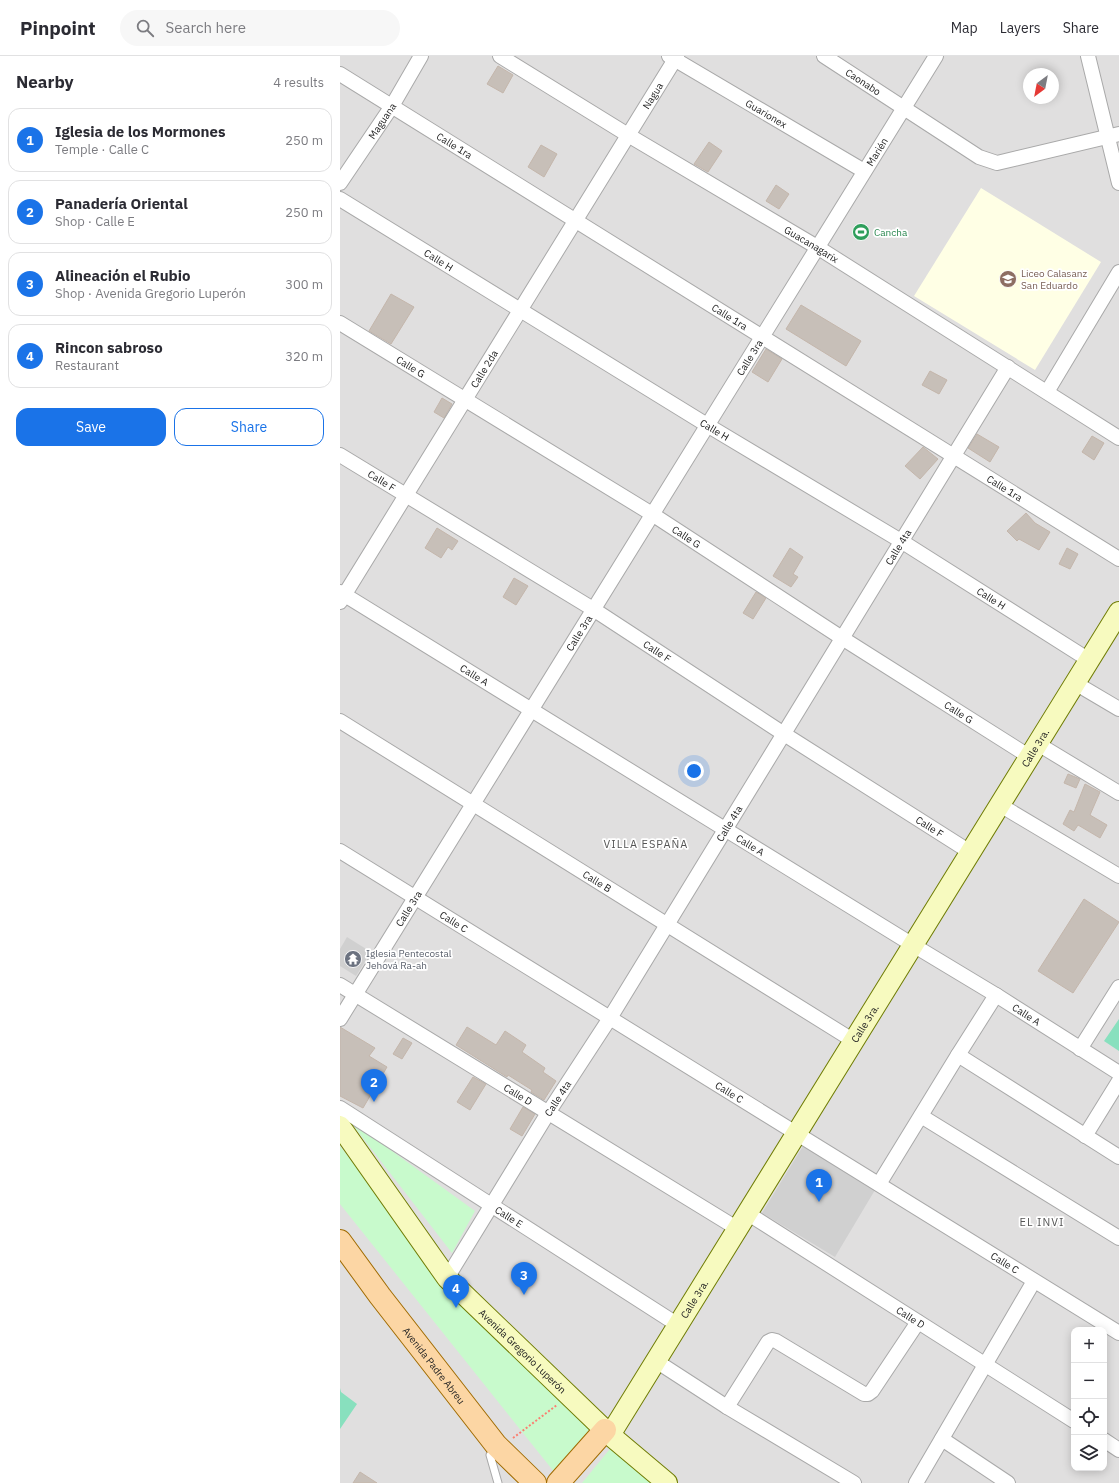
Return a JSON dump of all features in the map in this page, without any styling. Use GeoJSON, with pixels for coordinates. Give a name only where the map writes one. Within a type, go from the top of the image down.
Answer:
{"type":"FeatureCollection","features":[{"type":"Feature","properties":{"kind":"main road","name":"Calle 3ra."},"geometry":{"type":"LineString","coordinates":[[608,1433],[656,1361],[970,852],[1075,683],[1117,619]]}},
{"type":"Feature","properties":{"kind":"main road","name":"Avenida Gregorio Luperón"},"geometry":{"type":"LineString","coordinates":[[340,1126],[448,1278],[608,1433],[666,1483]]}},
{"type":"Feature","properties":{"kind":"main road","name":"Avenida Padre Abreu"},"geometry":{"type":"LineString","coordinates":[[340,1241],[380,1296],[503,1439],[535,1483]]}},
{"type":"Feature","properties":{"kind":"main road"},"geometry":{"type":"LineString","coordinates":[[558,1483],[608,1433]]}},
{"type":"Feature","properties":{"kind":"main road"},"geometry":{"type":"LineString","coordinates":[[569,1483],[608,1433]]}},
{"type":"Feature","properties":{"kind":"street","name":"Maguana"},"geometry":{"type":"LineString","coordinates":[[340,183],[392,106],[421,56]]}},
{"type":"Feature","properties":{"kind":"street","name":"Guacanagarix"},"geometry":{"type":"LineString","coordinates":[[500,56],[628,135],[817,247],[1119,438]]}},
{"type":"Feature","properties":{"kind":"street","name":"Caonabo"},"geometry":{"type":"LineString","coordinates":[[824,56],[979,156],[997,163],[1114,135]]}},
{"type":"Feature","properties":{"kind":"street","name":"Marién"},"geometry":{"type":"LineString","coordinates":[[817,247],[936,56]]}},
{"type":"Feature","properties":{"kind":"street"},"geometry":{"type":"LineString","coordinates":[[1088,56],[1114,135],[1119,183]]}},
{"type":"Feature","properties":{"kind":"street","name":"Nagua"},"geometry":{"type":"LineString","coordinates":[[628,135],[673,57]]}},
{"type":"Feature","properties":{"kind":"street","name":"Guarionex"},"geometry":{"type":"LineString","coordinates":[[673,57],[864,171]]}},
{"type":"Feature","properties":{"kind":"street","name":"Calle 1ra"},"geometry":{"type":"LineString","coordinates":[[340,74],[1119,559]]}},
{"type":"Feature","properties":{"kind":"street","name":"Calle 2da"},"geometry":{"type":"LineString","coordinates":[[342,596],[407,496],[628,135]]}},
{"type":"Feature","properties":{"kind":"street","name":"Calle H"},"geometry":{"type":"LineString","coordinates":[[340,199],[707,425],[901,541],[1090,660]]}},
{"type":"Feature","properties":{"kind":"street","name":"Calle 3ra"},"geometry":{"type":"LineString","coordinates":[[340,1019],[817,247]]}},
{"type":"Feature","properties":{"kind":"street"},"geometry":{"type":"LineString","coordinates":[[1047,392],[1119,272]]}},
{"type":"Feature","properties":{"kind":"street","name":"Calle G"},"geometry":{"type":"LineString","coordinates":[[340,323],[652,514],[842,638],[1034,750],[1119,793]]}},
{"type":"Feature","properties":{"kind":"street","name":"Calle 4ta"},"geometry":{"type":"LineString","coordinates":[[448,1278],[548,1113],[610,1018],[1008,367]]}},
{"type":"Feature","properties":{"kind":"street","name":"Calle F"},"geometry":{"type":"LineString","coordinates":[[340,455],[593,609],[784,734],[970,852]]}},
{"type":"Feature","properties":{"kind":"street","name":"Calle A"},"geometry":{"type":"LineString","coordinates":[[342,596],[531,709],[996,995],[1119,1073]]}},
{"type":"Feature","properties":{"kind":"street"},"geometry":{"type":"LineString","coordinates":[[1075,683],[1119,709]]}},
{"type":"Feature","properties":{"kind":"street","name":"Calle B"},"geometry":{"type":"LineString","coordinates":[[340,721],[854,1041]]}},
{"type":"Feature","properties":{"kind":"street"},"geometry":{"type":"LineString","coordinates":[[1000,805],[1119,876]]}},
{"type":"Feature","properties":{"kind":"street","name":"Calle C"},"geometry":{"type":"LineString","coordinates":[[340,851],[1119,1333]]}},
{"type":"Feature","properties":{"kind":"street","name":"Calle D"},"geometry":{"type":"LineString","coordinates":[[340,984],[548,1113],[742,1221],[918,1322],[1071,1419]]}},
{"type":"Feature","properties":{"kind":"street"},"geometry":{"type":"LineString","coordinates":[[1080,1049],[1119,987]]}},
{"type":"Feature","properties":{"kind":"street"},"geometry":{"type":"LineString","coordinates":[[879,1184],[996,995]]}},
{"type":"Feature","properties":{"kind":"street"},"geometry":{"type":"LineString","coordinates":[[958,1055],[1119,1157]]}},
{"type":"Feature","properties":{"kind":"street"},"geometry":{"type":"LineString","coordinates":[[1085,1136],[1119,1081]]}},
{"type":"Feature","properties":{"kind":"street","name":"Calle E"},"geometry":{"type":"LineString","coordinates":[[340,1108],[678,1325]]}},
{"type":"Feature","properties":{"kind":"street"},"geometry":{"type":"LineString","coordinates":[[921,1116],[1119,1238]]}},
{"type":"Feature","properties":{"kind":"street"},"geometry":{"type":"LineString","coordinates":[[916,1483],[1034,1281]]}},
{"type":"Feature","properties":{"kind":"street"},"geometry":{"type":"LineString","coordinates":[[727,1407],[768,1342],[772,1340],[864,1394],[868,1394],[872,1391],[918,1322]]}},
{"type":"Feature","properties":{"kind":"street"},"geometry":{"type":"LineString","coordinates":[[656,1361],[727,1407],[854,1483]]}},
{"type":"Feature","properties":{"kind":"street"},"geometry":{"type":"LineString","coordinates":[[942,1439],[1008,1483]]}},
{"type":"Feature","properties":{"kind":"street"},"geometry":{"type":"LineString","coordinates":[[1107,1442],[1119,1450]]}},
{"type":"Feature","properties":{"kind":"lane"},"geometry":{"type":"LineString","coordinates":[[498,1483],[490,1456],[503,1439]]}},
{"type":"Feature","properties":{"kind":"path"},"geometry":{"type":"LineString","coordinates":[[503,1439],[514,1438],[559,1404],[568,1394]]}},
{"type":"Feature","properties":{"kind":"shaded area"},"geometry":{"type":"Polygon","coordinates":[[[340,56],[1119,56],[1119,1483],[340,1483],[340,56]]]}},
{"type":"Feature","properties":{"kind":"shaded area","name":"Liceo Calasanz San Eduardo"},"geometry":{"type":"Polygon","coordinates":[[[981,188],[1101,262],[1035,370],[914,296],[981,188]]]}},
{"type":"Feature","properties":{"kind":"shaded area","name":"Iglesia Pentecostal Jehová Ra-ah"},"geometry":{"type":"Polygon","coordinates":[[[347,937],[371,952],[356,976],[340,966],[340,949],[347,937]]]}},
{"type":"Feature","properties":{"kind":"shaded area"},"geometry":{"type":"Polygon","coordinates":[[[803,1146],[875,1190],[835,1257],[762,1213],[803,1146]]]}},
{"type":"Feature","properties":{"kind":"green space"},"geometry":{"type":"Polygon","coordinates":[[[1119,1019],[1119,1051],[1104,1041],[1119,1019]]]}},
{"type":"Feature","properties":{"kind":"green space"},"geometry":{"type":"Polygon","coordinates":[[[349,1120],[475,1211],[452,1253],[349,1120]]]}},
{"type":"Feature","properties":{"kind":"green space"},"geometry":{"type":"Polygon","coordinates":[[[340,1146],[450,1289],[594,1426],[555,1473],[340,1204],[340,1146]]]}},
{"type":"Feature","properties":{"kind":"green space"},"geometry":{"type":"Polygon","coordinates":[[[340,1388],[341,1392],[357,1404],[340,1429],[340,1388]]]}},
{"type":"Feature","properties":{"kind":"green space"},"geometry":{"type":"Polygon","coordinates":[[[614,1444],[655,1483],[582,1483],[614,1444]]]}},
{"type":"Feature","properties":{"kind":"building"},"geometry":{"type":"Polygon","coordinates":[[[498,66],[513,75],[503,93],[487,84],[498,66]]]}},
{"type":"Feature","properties":{"kind":"building"},"geometry":{"type":"Polygon","coordinates":[[[709,142],[722,151],[708,172],[694,164],[709,142]]]}},
{"type":"Feature","properties":{"kind":"building"},"geometry":{"type":"Polygon","coordinates":[[[541,145],[557,154],[544,177],[528,167],[541,145]]]}},
{"type":"Feature","properties":{"kind":"building"},"geometry":{"type":"Polygon","coordinates":[[[776,185],[789,194],[779,209],[766,201],[776,185]]]}},
{"type":"Feature","properties":{"kind":"building"},"geometry":{"type":"Polygon","coordinates":[[[391,294],[414,307],[391,344],[369,331],[391,294]]]}},
{"type":"Feature","properties":{"kind":"building"},"geometry":{"type":"Polygon","coordinates":[[[801,305],[861,341],[846,366],[786,329],[801,305]]]}},
{"type":"Feature","properties":{"kind":"building"},"geometry":{"type":"Polygon","coordinates":[[[766,349],[782,359],[768,382],[752,372],[766,349]]]}},
{"type":"Feature","properties":{"kind":"building"},"geometry":{"type":"Polygon","coordinates":[[[930,371],[947,380],[939,394],[922,385],[930,371]]]}},
{"type":"Feature","properties":{"kind":"building"},"geometry":{"type":"Polygon","coordinates":[[[442,398],[452,404],[444,418],[434,412],[442,398]]]}},
{"type":"Feature","properties":{"kind":"building"},"geometry":{"type":"Polygon","coordinates":[[[977,434],[999,447],[990,462],[968,448],[977,434]]]}},
{"type":"Feature","properties":{"kind":"building"},"geometry":{"type":"Polygon","coordinates":[[[1092,436],[1104,443],[1094,460],[1082,452],[1092,436]]]}},
{"type":"Feature","properties":{"kind":"building"},"geometry":{"type":"Polygon","coordinates":[[[923,447],[938,459],[920,479],[905,466],[923,447]]]}},
{"type":"Feature","properties":{"kind":"building"},"geometry":{"type":"Polygon","coordinates":[[[1026,513],[1035,523],[1050,532],[1039,550],[1019,539],[1017,541],[1007,531],[1026,513]]]}},
{"type":"Feature","properties":{"kind":"building"},"geometry":{"type":"Polygon","coordinates":[[[437,528],[458,541],[452,550],[448,547],[441,558],[425,548],[437,528]]]}},
{"type":"Feature","properties":{"kind":"building"},"geometry":{"type":"Polygon","coordinates":[[[790,548],[803,557],[793,574],[798,577],[791,587],[773,576],[790,548]]]}},
{"type":"Feature","properties":{"kind":"building"},"geometry":{"type":"Polygon","coordinates":[[[1067,548],[1078,554],[1070,569],[1059,564],[1067,548]]]}},
{"type":"Feature","properties":{"kind":"building"},"geometry":{"type":"Polygon","coordinates":[[[514,578],[528,586],[516,605],[503,597],[514,578]]]}},
{"type":"Feature","properties":{"kind":"building"},"geometry":{"type":"Polygon","coordinates":[[[756,592],[766,598],[753,619],[743,613],[756,592]]]}},
{"type":"Feature","properties":{"kind":"building"},"geometry":{"type":"Polygon","coordinates":[[[1068,774],[1080,779],[1076,788],[1064,783],[1068,774]]]}},
{"type":"Feature","properties":{"kind":"building"},"geometry":{"type":"Polygon","coordinates":[[[1085,784],[1100,792],[1090,815],[1107,825],[1100,838],[1078,825],[1074,831],[1063,824],[1070,810],[1074,812],[1085,784]]]}},
{"type":"Feature","properties":{"kind":"building"},"geometry":{"type":"Polygon","coordinates":[[[1084,899],[1119,922],[1073,993],[1038,971],[1084,899]]]}},
{"type":"Feature","properties":{"kind":"building"},"geometry":{"type":"Polygon","coordinates":[[[340,1027],[375,1048],[369,1056],[387,1067],[363,1108],[340,1096],[340,1027]]]}},
{"type":"Feature","properties":{"kind":"building"},"geometry":{"type":"Polygon","coordinates":[[[467,1027],[496,1045],[505,1031],[526,1045],[522,1052],[545,1068],[543,1072],[556,1081],[544,1100],[531,1092],[532,1090],[508,1075],[507,1077],[456,1045],[467,1027]]]}},
{"type":"Feature","properties":{"kind":"building"},"geometry":{"type":"Polygon","coordinates":[[[403,1038],[412,1043],[402,1059],[393,1054],[403,1038]]]}},
{"type":"Feature","properties":{"kind":"building"},"geometry":{"type":"Polygon","coordinates":[[[473,1077],[486,1084],[470,1110],[457,1102],[473,1077]]]}},
{"type":"Feature","properties":{"kind":"building"},"geometry":{"type":"Polygon","coordinates":[[[523,1107],[535,1114],[522,1136],[510,1129],[523,1107]]]}},
{"type":"Feature","properties":{"kind":"building"},"geometry":{"type":"Polygon","coordinates":[[[360,1472],[377,1483],[353,1483],[360,1472]]]}},
{"type":"Feature","properties":{"kind":"place","name":"Cancha"},"geometry":{"type":"Point","coordinates":[861,232]}},
{"type":"Feature","properties":{"kind":"place","name":"Liceo Calasanz San Eduardo"},"geometry":{"type":"Point","coordinates":[1008,279]}},
{"type":"Feature","properties":{"kind":"place","name":"Iglesia Pentecostal Jehová Ra-ah"},"geometry":{"type":"Point","coordinates":[353,959]}},
{"type":"Feature","properties":{"kind":"place","name":"Panadería Oriental"},"geometry":{"type":"Point","coordinates":[374,1102]}},
{"type":"Feature","properties":{"kind":"place","name":"Iglesia de los Mormones"},"geometry":{"type":"Point","coordinates":[819,1202]}},
{"type":"Feature","properties":{"kind":"place","name":"Alineación el Rubio"},"geometry":{"type":"Point","coordinates":[524,1295]}},
{"type":"Feature","properties":{"kind":"place","name":"Rincon sabroso"},"geometry":{"type":"Point","coordinates":[456,1308]}},
{"type":"Feature","properties":{"kind":"district","name":"VILLA ESPAÑA"},"geometry":{"type":"Point","coordinates":[646,844]}},
{"type":"Feature","properties":{"kind":"district","name":"EL INVI"},"geometry":{"type":"Point","coordinates":[1042,1222]}}]}
